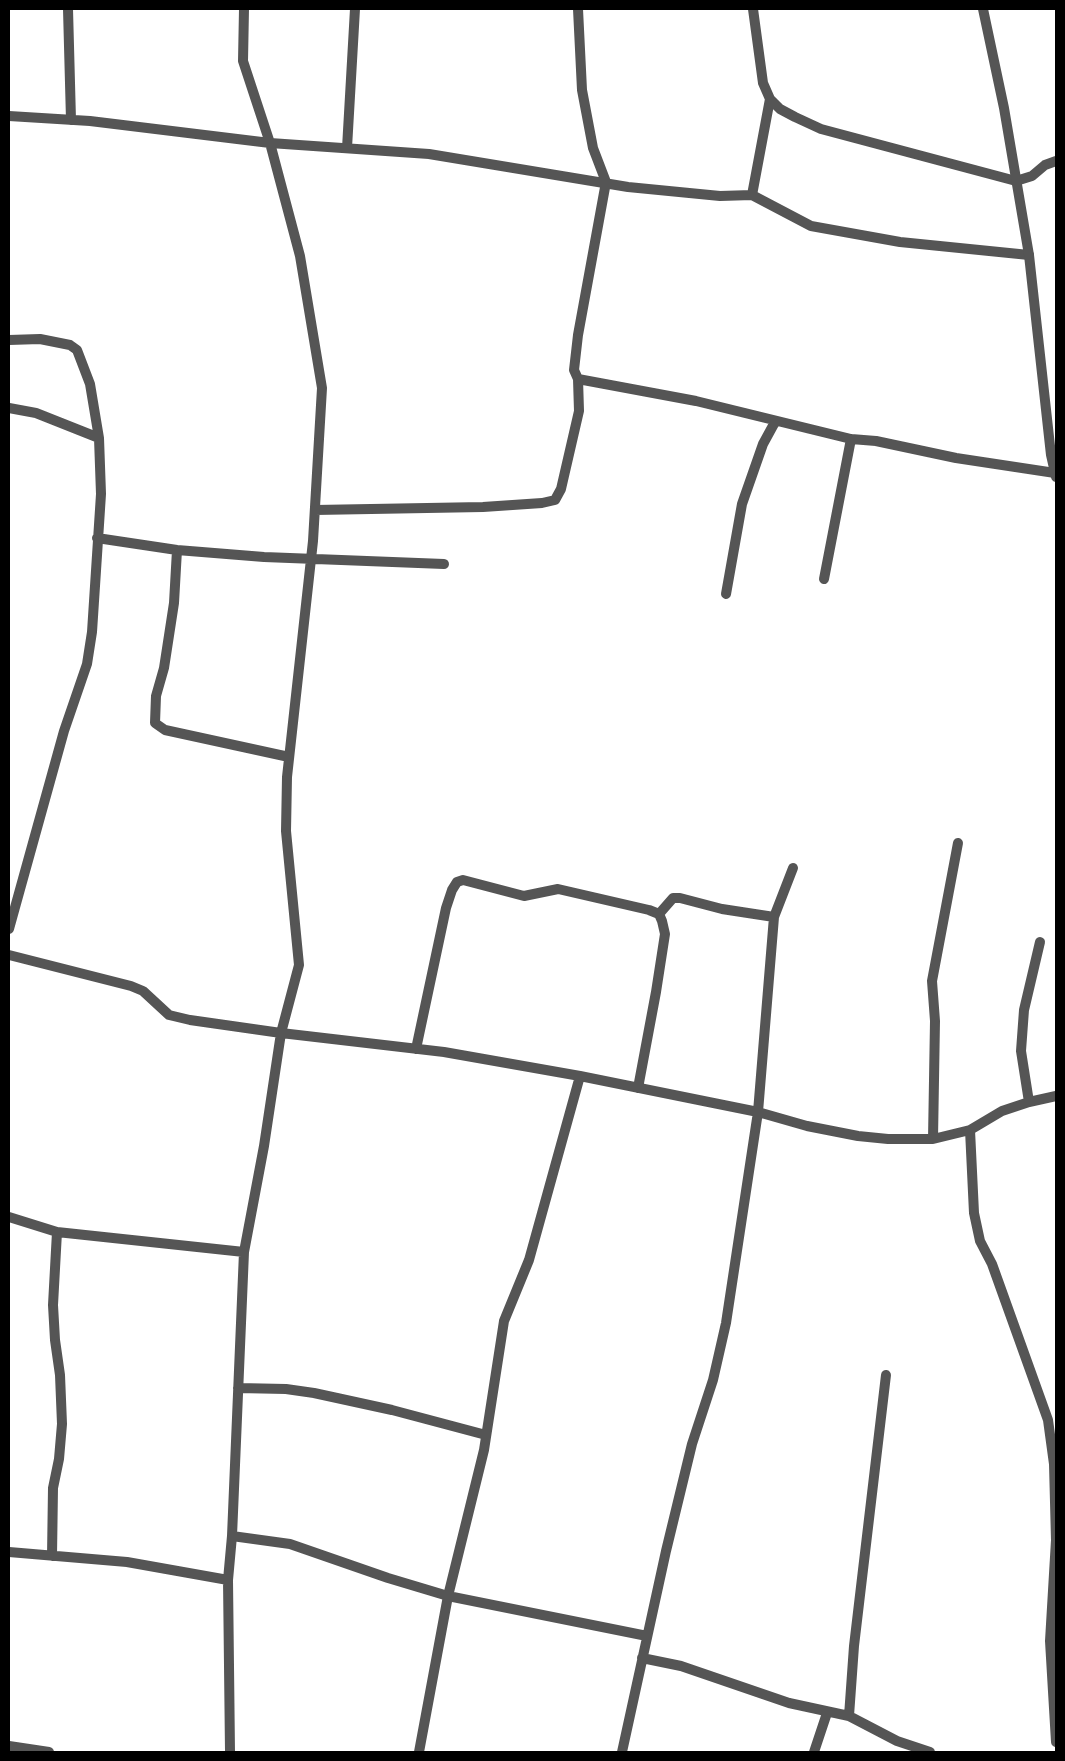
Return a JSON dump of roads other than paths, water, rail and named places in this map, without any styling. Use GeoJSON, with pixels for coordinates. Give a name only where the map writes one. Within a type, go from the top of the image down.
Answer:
{"type":"FeatureCollection","features":[{"type":"Feature","properties":{"kind":"street"},"geometry":{"type":"LineString","coordinates":[[68,9],[71,120]]}},
{"type":"Feature","properties":{"kind":"street"},"geometry":{"type":"LineString","coordinates":[[230,1752],[228,1580],[232,1536],[244,1252],[264,1146],[281,1033],[299,965],[286,831],[289,757],[311,558],[322,388],[300,256],[270,144],[243,61],[244,9]]}},
{"type":"Feature","properties":{"kind":"street"},"geometry":{"type":"LineString","coordinates":[[346,148],[355,9]]}},
{"type":"Feature","properties":{"kind":"street"},"geometry":{"type":"LineString","coordinates":[[315,510],[483,507],[542,503],[555,500],[560,489],[578,411],[578,379],[574,370],[578,335],[606,182],[593,148],[582,90],[578,9]]}},
{"type":"Feature","properties":{"kind":"street"},"geometry":{"type":"LineString","coordinates":[[753,9],[763,83],[770,99],[780,109],[821,129],[1016,180],[1032,176],[1045,165],[1056,161]]}},
{"type":"Feature","properties":{"kind":"street"},"geometry":{"type":"LineString","coordinates":[[578,379],[696,401],[775,422],[851,439],[1056,475],[1029,255],[983,9]]}},
{"type":"Feature","properties":{"kind":"street"},"geometry":{"type":"LineString","coordinates":[[752,194],[770,99]]}},
{"type":"Feature","properties":{"kind":"street"},"geometry":{"type":"LineString","coordinates":[[9,116],[71,120],[270,144],[429,154],[606,182],[720,196],[752,194],[811,226],[900,242],[1029,255]]}},
{"type":"Feature","properties":{"kind":"street"},"geometry":{"type":"LineString","coordinates":[[9,340],[40,338],[70,345],[77,350],[90,384],[99,438],[101,494],[92,632],[87,664],[64,731],[9,929]]}},
{"type":"Feature","properties":{"kind":"street"},"geometry":{"type":"LineString","coordinates":[[9,408],[36,413],[99,438]]}},
{"type":"Feature","properties":{"kind":"street"},"geometry":{"type":"LineString","coordinates":[[726,594],[742,504],[763,444],[775,422]]}},
{"type":"Feature","properties":{"kind":"street"},"geometry":{"type":"LineString","coordinates":[[824,579],[851,439]]}},
{"type":"Feature","properties":{"kind":"street"},"geometry":{"type":"LineString","coordinates":[[97,538],[177,550],[264,557],[444,564]]}},
{"type":"Feature","properties":{"kind":"street"},"geometry":{"type":"LineString","coordinates":[[177,550],[174,604],[164,668],[156,696],[155,723],[165,730],[289,757]]}},
{"type":"Feature","properties":{"kind":"street"},"geometry":{"type":"LineString","coordinates":[[933,1138],[935,1020],[932,981],[958,844]]}},
{"type":"Feature","properties":{"kind":"street"},"geometry":{"type":"LineString","coordinates":[[622,1752],[692,1444],[713,1380],[726,1323],[758,1112],[774,916],[792,868]]}},
{"type":"Feature","properties":{"kind":"street"},"geometry":{"type":"LineString","coordinates":[[416,1049],[446,908],[452,890],[458,882],[463,880],[524,896],[558,889],[604,898],[659,914]]}},
{"type":"Feature","properties":{"kind":"street"},"geometry":{"type":"LineString","coordinates":[[659,914],[673,898],[680,898],[722,909],[774,916]]}},
{"type":"Feature","properties":{"kind":"street"},"geometry":{"type":"LineString","coordinates":[[638,1088],[665,934],[659,914]]}},
{"type":"Feature","properties":{"kind":"street"},"geometry":{"type":"LineString","coordinates":[[1029,1102],[1021,1043],[1024,1010],[1040,942]]}},
{"type":"Feature","properties":{"kind":"street"},"geometry":{"type":"LineString","coordinates":[[9,955],[131,986],[143,991],[169,1015],[213,1024],[416,1049],[580,1076],[758,1112],[807,1126],[858,1136],[888,1140],[933,1138],[970,1130],[1002,1111],[1056,1096]]}},
{"type":"Feature","properties":{"kind":"street"},"geometry":{"type":"LineString","coordinates":[[419,1752],[448,1596],[486,1435],[504,1321],[528,1260],[580,1076]]}},
{"type":"Feature","properties":{"kind":"street"},"geometry":{"type":"LineString","coordinates":[[970,1130],[974,1213],[980,1242],[992,1264],[1048,1420],[1054,1464],[1056,1540],[1050,1641],[1056,1742]]}},
{"type":"Feature","properties":{"kind":"street"},"geometry":{"type":"LineString","coordinates":[[9,1217],[57,1232],[244,1252]]}},
{"type":"Feature","properties":{"kind":"street"},"geometry":{"type":"LineString","coordinates":[[52,1556],[53,1488],[59,1458],[62,1424],[60,1375],[53,1305],[57,1232]]}},
{"type":"Feature","properties":{"kind":"street"},"geometry":{"type":"LineString","coordinates":[[849,1716],[854,1646],[886,1376]]}},
{"type":"Feature","properties":{"kind":"street"},"geometry":{"type":"LineString","coordinates":[[238,1388],[286,1389],[314,1393],[392,1410],[486,1435]]}},
{"type":"Feature","properties":{"kind":"street"},"geometry":{"type":"LineString","coordinates":[[232,1536],[290,1544],[388,1578],[448,1596],[647,1636]]}},
{"type":"Feature","properties":{"kind":"street"},"geometry":{"type":"LineString","coordinates":[[9,1552],[127,1562],[228,1580]]}},
{"type":"Feature","properties":{"kind":"street"},"geometry":{"type":"LineString","coordinates":[[642,1658],[681,1666],[789,1703],[827,1713],[849,1716],[908,1748],[930,1752]]}},
{"type":"Feature","properties":{"kind":"street"},"geometry":{"type":"LineString","coordinates":[[814,1752],[827,1713]]}},
{"type":"Feature","properties":{"kind":"street"},"geometry":{"type":"LineString","coordinates":[[9,1746],[48,1752]]}}]}
